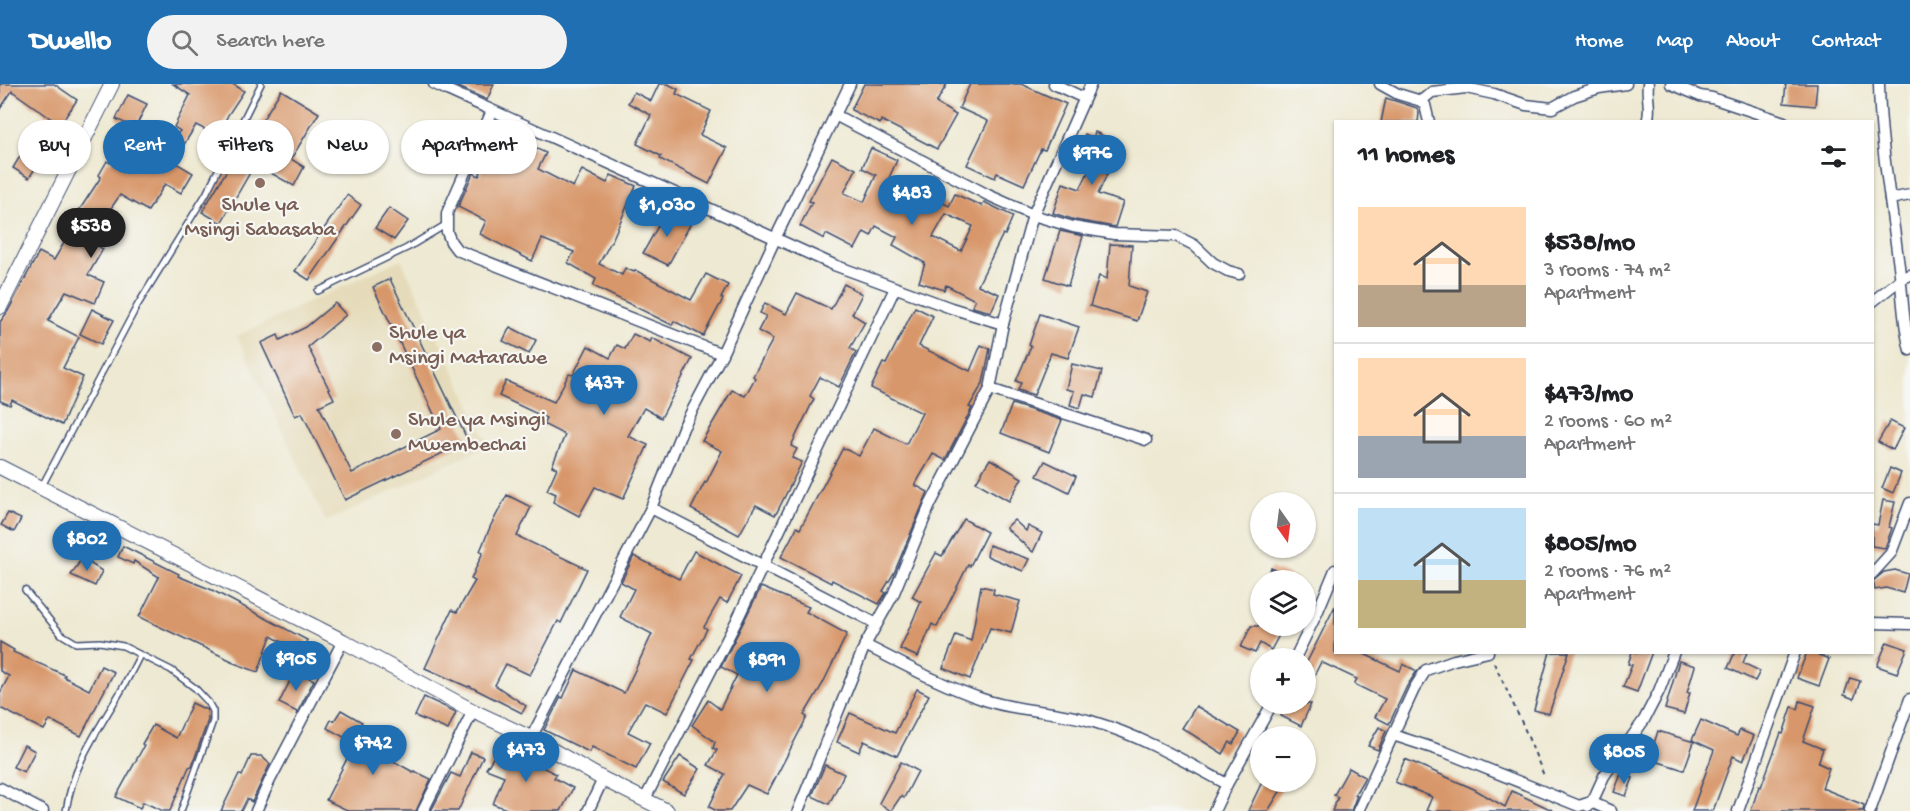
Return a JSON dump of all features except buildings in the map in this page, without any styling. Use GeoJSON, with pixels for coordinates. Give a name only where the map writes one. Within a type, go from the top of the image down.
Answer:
{"type":"FeatureCollection","features":[{"type":"Feature","properties":{"kind":"street"},"geometry":{"type":"LineString","coordinates":[[0,307],[112,84]]}},
{"type":"Feature","properties":{"kind":"street"},"geometry":{"type":"LineString","coordinates":[[434,84],[834,265],[1003,324]]}},
{"type":"Feature","properties":{"kind":"street"},"geometry":{"type":"LineString","coordinates":[[531,738],[651,508],[683,428],[722,354],[850,84]]}},
{"type":"Feature","properties":{"kind":"street"},"geometry":{"type":"LineString","coordinates":[[1054,84],[1084,98]]}},
{"type":"Feature","properties":{"kind":"street"},"geometry":{"type":"LineString","coordinates":[[798,811],[865,645],[893,595],[930,505],[990,389],[1003,324],[1033,215],[1091,84]]}},
{"type":"Feature","properties":{"kind":"street"},"geometry":{"type":"LineString","coordinates":[[1380,84],[1398,94],[1421,101],[1425,105],[1429,120]]}},
{"type":"Feature","properties":{"kind":"street"},"geometry":{"type":"LineString","coordinates":[[1421,101],[1432,92],[1466,88],[1494,94],[1526,105],[1552,108],[1574,96],[1599,88],[1626,84]]}},
{"type":"Feature","properties":{"kind":"street"},"geometry":{"type":"LineString","coordinates":[[1648,84],[1650,113],[1648,120]]}},
{"type":"Feature","properties":{"kind":"street"},"geometry":{"type":"LineString","coordinates":[[1671,84],[1700,96],[1778,120]]}},
{"type":"Feature","properties":{"kind":"street"},"geometry":{"type":"LineString","coordinates":[[1879,84],[1880,118],[1890,199],[1906,277],[1905,330],[1910,350]]}},
{"type":"Feature","properties":{"kind":"street"},"geometry":{"type":"LineString","coordinates":[[492,111],[447,213],[447,232],[450,242],[457,250],[722,354]]}},
{"type":"Feature","properties":{"kind":"street"},"geometry":{"type":"LineString","coordinates":[[835,115],[988,195],[1033,215],[1114,234],[1183,238],[1213,263],[1239,274]]}},
{"type":"Feature","properties":{"kind":"street"},"geometry":{"type":"LineString","coordinates":[[1874,144],[1884,148]]}},
{"type":"Feature","properties":{"kind":"street"},"geometry":{"type":"LineString","coordinates":[[1890,199],[1910,195]]}},
{"type":"Feature","properties":{"kind":"street"},"geometry":{"type":"LineString","coordinates":[[1874,301],[1906,277]]}},
{"type":"Feature","properties":{"kind":"street"},"geometry":{"type":"LineString","coordinates":[[645,799],[763,567],[896,288]]}},
{"type":"Feature","properties":{"kind":"street"},"geometry":{"type":"LineString","coordinates":[[990,389],[1146,440]]}},
{"type":"Feature","properties":{"kind":"street"},"geometry":{"type":"LineString","coordinates":[[0,467],[344,641],[473,711],[531,738],[603,779],[667,811]]}},
{"type":"Feature","properties":{"kind":"street"},"geometry":{"type":"LineString","coordinates":[[1874,572],[1891,553],[1910,503]]}},
{"type":"Feature","properties":{"kind":"street"},"geometry":{"type":"LineString","coordinates":[[651,508],[877,624]]}},
{"type":"Feature","properties":{"kind":"street"},"geometry":{"type":"LineString","coordinates":[[1301,648],[1334,572]]}},
{"type":"Feature","properties":{"kind":"street"},"geometry":{"type":"LineString","coordinates":[[1874,623],[1910,624]]}},
{"type":"Feature","properties":{"kind":"street"},"geometry":{"type":"LineString","coordinates":[[256,811],[270,780],[344,641]]}},
{"type":"Feature","properties":{"kind":"street"},"geometry":{"type":"LineString","coordinates":[[865,645],[930,677],[982,699],[1004,706],[1093,721],[1137,738],[1227,784]]}},
{"type":"Feature","properties":{"kind":"street"},"geometry":{"type":"LineString","coordinates":[[1583,811],[1591,802],[1604,776],[1654,704],[1673,654]]}},
{"type":"Feature","properties":{"kind":"street"},"geometry":{"type":"LineString","coordinates":[[1738,811],[1794,654]]}},
{"type":"Feature","properties":{"kind":"street"},"geometry":{"type":"LineString","coordinates":[[1358,811],[1414,689],[1426,670],[1454,660],[1490,656]]}},
{"type":"Feature","properties":{"kind":"street"},"geometry":{"type":"LineString","coordinates":[[1870,811],[1910,699]]}},
{"type":"Feature","properties":{"kind":"street"},"geometry":{"type":"LineString","coordinates":[[423,811],[473,711]]}},
{"type":"Feature","properties":{"kind":"street"},"geometry":{"type":"LineString","coordinates":[[1214,811],[1266,714]]}},
{"type":"Feature","properties":{"kind":"street"},"geometry":{"type":"LineString","coordinates":[[1393,735],[1445,752],[1579,806],[1591,802],[1611,811]]}},
{"type":"Feature","properties":{"kind":"street"},"geometry":{"type":"LineString","coordinates":[[588,811],[603,779]]}},
{"type":"Feature","properties":{"kind":"street"},"geometry":{"type":"LineString","coordinates":[[0,788],[44,811]]}},
{"type":"Feature","properties":{"kind":"lane"},"geometry":{"type":"LineString","coordinates":[[41,488],[137,306],[206,194],[261,84]]}},
{"type":"Feature","properties":{"kind":"lane"},"geometry":{"type":"LineString","coordinates":[[318,291],[407,248],[447,224]]}},
{"type":"Feature","properties":{"kind":"lane"},"geometry":{"type":"LineString","coordinates":[[25,590],[61,634],[76,643],[100,642],[123,646],[171,670],[195,688],[208,702],[213,711],[213,722],[181,811]]}},
{"type":"Feature","properties":{"kind":"lane"},"geometry":{"type":"LineString","coordinates":[[66,811],[69,791],[81,759],[119,696],[140,655]]}},
{"type":"Feature","properties":{"kind":"path"},"geometry":{"type":"LineString","coordinates":[[1490,656],[1510,694],[1542,769],[1548,793]]}},
{"type":"Feature","properties":{"kind":"shaded area"},"geometry":{"type":"Polygon","coordinates":[[[401,259],[489,445],[326,522],[237,336],[401,259]]]}},
{"type":"Feature","properties":{"kind":"place","name":"Shule ya Msingi Sabasaba"},"geometry":{"type":"Point","coordinates":[260,183]}},
{"type":"Feature","properties":{"kind":"place","name":"Shule ya Msingi Matarawe"},"geometry":{"type":"Point","coordinates":[377,347]}},
{"type":"Feature","properties":{"kind":"place","name":"Shule ya Msingi Mwembechai"},"geometry":{"type":"Point","coordinates":[396,434]}}]}
